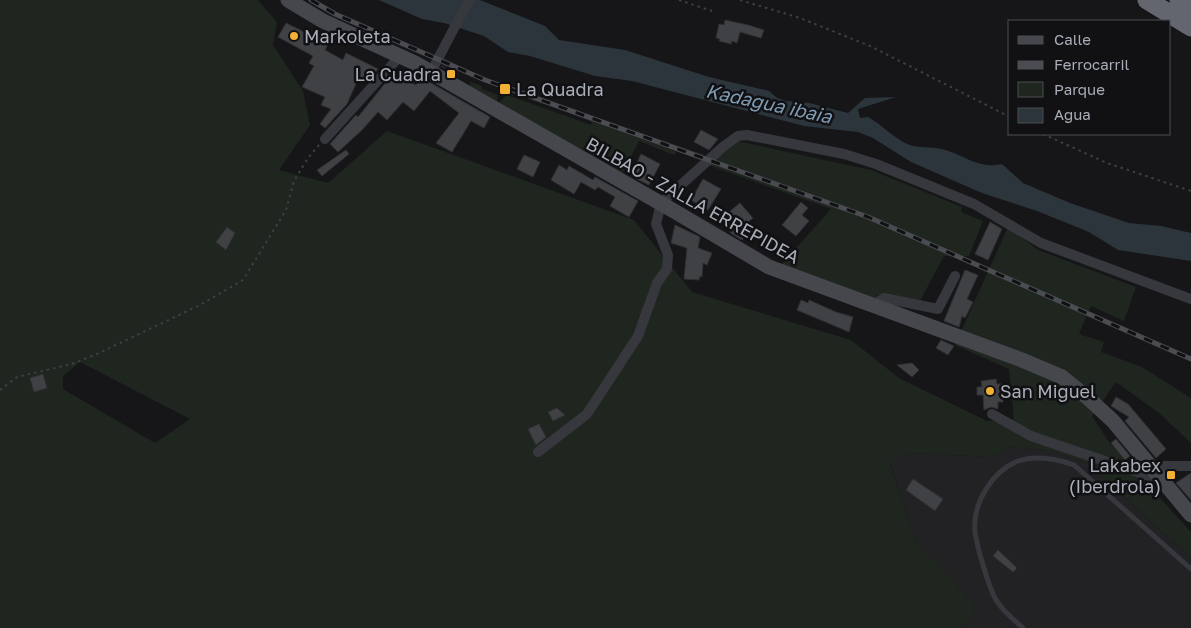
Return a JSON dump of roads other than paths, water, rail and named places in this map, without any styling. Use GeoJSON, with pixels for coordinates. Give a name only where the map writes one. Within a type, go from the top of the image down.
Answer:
{"type":"FeatureCollection","features":[{"type":"Feature","properties":{"kind":"highway"},"geometry":{"type":"LineString","coordinates":[[1147,0],[1191,27]]}},
{"type":"Feature","properties":{"kind":"highway"},"geometry":{"type":"LineString","coordinates":[[1179,0],[1191,7]]}},
{"type":"Feature","properties":{"kind":"street","name":"BILBAO - ZALLA ERREPIDEA"},"geometry":{"type":"LineString","coordinates":[[288,0],[323,21],[431,72],[769,267],[1058,375],[1103,411],[1191,514]]}},
{"type":"Feature","properties":{"kind":"street"},"geometry":{"type":"LineString","coordinates":[[431,72],[469,0]]}},
{"type":"Feature","properties":{"kind":"street"},"geometry":{"type":"LineString","coordinates":[[325,139],[400,56]]}},
{"type":"Feature","properties":{"kind":"street"},"geometry":{"type":"LineString","coordinates":[[538,452],[587,414],[638,336],[657,283],[666,269],[668,254],[656,224],[661,203],[724,146],[738,136],[747,135],[850,156],[876,164],[974,204],[1041,243],[1191,299]]}},
{"type":"Feature","properties":{"kind":"street"},"geometry":{"type":"LineString","coordinates":[[872,306],[884,298],[938,309],[955,276]]}},
{"type":"Feature","properties":{"kind":"street"},"geometry":{"type":"LineString","coordinates":[[992,414],[1031,436],[1165,482]]}},
{"type":"Feature","properties":{"kind":"street"},"geometry":{"type":"LineString","coordinates":[[1151,466],[1191,466]]}},
{"type":"Feature","properties":{"kind":"lane"},"geometry":{"type":"LineString","coordinates":[[1023,628],[1004,610],[993,595],[975,532],[980,500],[1001,471],[1018,461],[1036,458],[1057,459],[1074,465],[1191,569]]}},
{"type":"Feature","properties":{"kind":"water","name":"Kadagua ibaia"},"geometry":{"type":"Polygon","coordinates":[[[379,0],[480,0],[545,26],[559,40],[625,50],[709,77],[769,91],[777,98],[786,101],[809,103],[848,113],[865,98],[896,97],[858,109],[860,118],[868,117],[911,146],[950,151],[985,165],[1002,164],[1023,183],[1070,203],[1129,223],[1161,226],[1191,233],[1191,261],[1118,250],[1089,232],[1037,211],[982,193],[911,162],[873,138],[858,132],[804,126],[632,81],[595,76],[530,56],[508,52],[484,36],[444,23],[422,19],[379,0]]]}},
{"type":"Feature","properties":{"kind":"railway"},"geometry":{"type":"LineString","coordinates":[[311,0],[335,14],[485,80],[868,217],[1191,359]]}},
{"type":"Feature","properties":{"kind":"place","name":"Markoleta"},"geometry":{"type":"Point","coordinates":[294,36]}},
{"type":"Feature","properties":{"kind":"place","name":"La Cuadra"},"geometry":{"type":"Point","coordinates":[451,74]}},
{"type":"Feature","properties":{"kind":"place","name":"La Quadra"},"geometry":{"type":"Point","coordinates":[505,89]}},
{"type":"Feature","properties":{"kind":"place","name":"San Miguel"},"geometry":{"type":"Point","coordinates":[990,391]}},
{"type":"Feature","properties":{"kind":"place","name":"Lakabex (Iberdrola)"},"geometry":{"type":"Point","coordinates":[1171,475]}}]}
